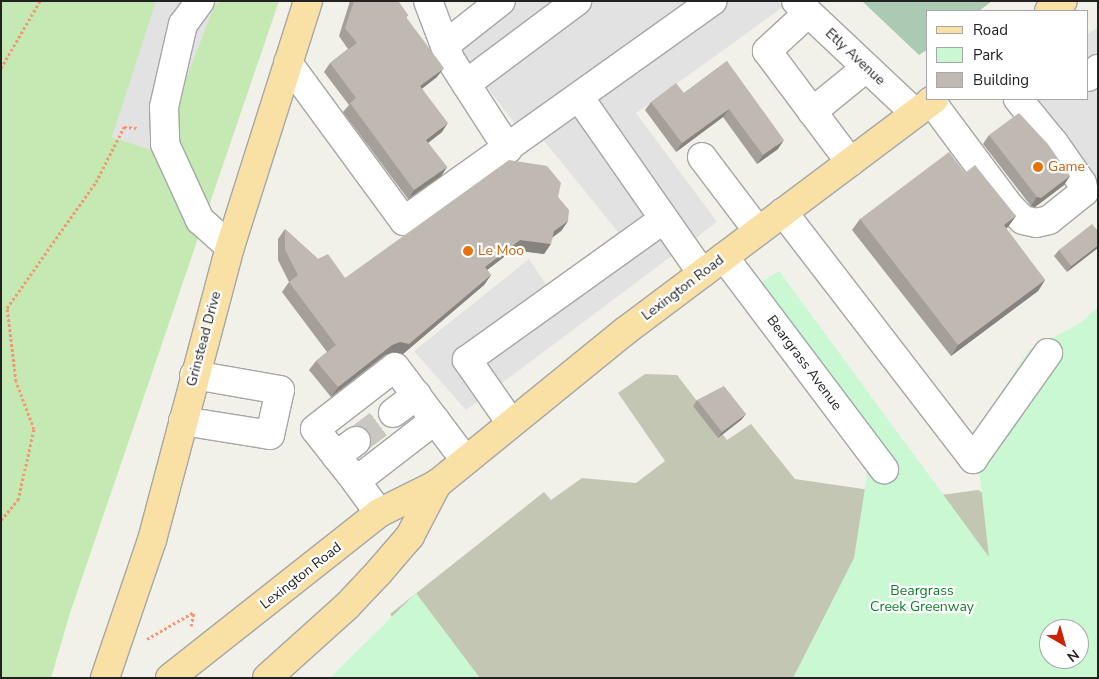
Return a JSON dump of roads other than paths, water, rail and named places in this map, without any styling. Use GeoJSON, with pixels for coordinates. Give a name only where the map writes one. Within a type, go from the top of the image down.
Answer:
{"type":"FeatureCollection","features":[{"type":"Feature","properties":{"kind":"main road","name":"Grinstead Drive"},"geometry":{"type":"LineString","coordinates":[[105,678],[152,540],[194,375],[230,247],[308,1]]}},
{"type":"Feature","properties":{"kind":"main road"},"geometry":{"type":"LineString","coordinates":[[1051,10],[1063,1]]}},
{"type":"Feature","properties":{"kind":"main road","name":"Lexington Road"},"geometry":{"type":"LineString","coordinates":[[170,678],[379,514],[438,484],[464,460],[702,273],[927,104]]}},
{"type":"Feature","properties":{"kind":"main road","name":"Lexington Road"},"geometry":{"type":"LineString","coordinates":[[267,678],[347,606],[379,572],[410,536],[438,484]]}},
{"type":"Feature","properties":{"kind":"street"},"geometry":{"type":"LineString","coordinates":[[200,1],[183,24],[164,107],[165,144],[178,178],[200,220],[230,247]]}},
{"type":"Feature","properties":{"kind":"street"},"geometry":{"type":"LineString","coordinates":[[428,1],[445,45],[466,84],[508,149]]}},
{"type":"Feature","properties":{"kind":"street"},"geometry":{"type":"LineString","coordinates":[[445,45],[501,1]]}},
{"type":"Feature","properties":{"kind":"street"},"geometry":{"type":"LineString","coordinates":[[466,84],[577,1]]}},
{"type":"Feature","properties":{"kind":"street"},"geometry":{"type":"LineString","coordinates":[[288,63],[404,221],[508,149],[712,1]]}},
{"type":"Feature","properties":{"kind":"street"},"geometry":{"type":"LineString","coordinates":[[802,7],[767,51],[850,162]]}},
{"type":"Feature","properties":{"kind":"street","name":"Etly Avenue"},"geometry":{"type":"LineString","coordinates":[[802,7],[866,68],[927,104],[1010,207],[1023,220],[1036,223],[1049,220],[1084,192],[1082,184],[1054,144],[1019,100]]}},
{"type":"Feature","properties":{"kind":"street"},"geometry":{"type":"LineString","coordinates":[[812,112],[866,68]]}},
{"type":"Feature","properties":{"kind":"street"},"geometry":{"type":"LineString","coordinates":[[579,97],[702,273]]}},
{"type":"Feature","properties":{"kind":"street"},"geometry":{"type":"LineString","coordinates":[[702,157],[758,231]]}},
{"type":"Feature","properties":{"kind":"street"},"geometry":{"type":"LineString","coordinates":[[783,212],[973,459],[1048,353]]}},
{"type":"Feature","properties":{"kind":"street"},"geometry":{"type":"LineString","coordinates":[[511,423],[467,360],[664,219]]}},
{"type":"Feature","properties":{"kind":"street","name":"Beargrass Avenue"},"geometry":{"type":"LineString","coordinates":[[724,257],[884,470]]}},
{"type":"Feature","properties":{"kind":"street"},"geometry":{"type":"LineString","coordinates":[[315,429],[395,367],[464,460]]}},
{"type":"Feature","properties":{"kind":"street"},"geometry":{"type":"LineString","coordinates":[[183,421],[270,435],[280,390],[194,375]]}},
{"type":"Feature","properties":{"kind":"street"},"geometry":{"type":"LineString","coordinates":[[394,413],[417,395]]}},
{"type":"Feature","properties":{"kind":"street"},"geometry":{"type":"LineString","coordinates":[[274,417],[315,429],[346,449],[356,481],[379,514]]}},
{"type":"Feature","properties":{"kind":"street"},"geometry":{"type":"LineString","coordinates":[[356,481],[435,420]]}},
{"type":"Feature","properties":{"kind":"tunnel"},"geometry":{"type":"LineString","coordinates":[[356,441],[393,413]]}},
{"type":"Feature","properties":{"kind":"place","name":"Game"},"geometry":{"type":"Point","coordinates":[1038,167]}},
{"type":"Feature","properties":{"kind":"place","name":"Le Moo"},"geometry":{"type":"Point","coordinates":[468,251]}},
{"type":"Feature","properties":{"kind":"park label","name":"Beargrass Creek Greenway"},"geometry":{"type":"Point","coordinates":[922,600]}}]}
